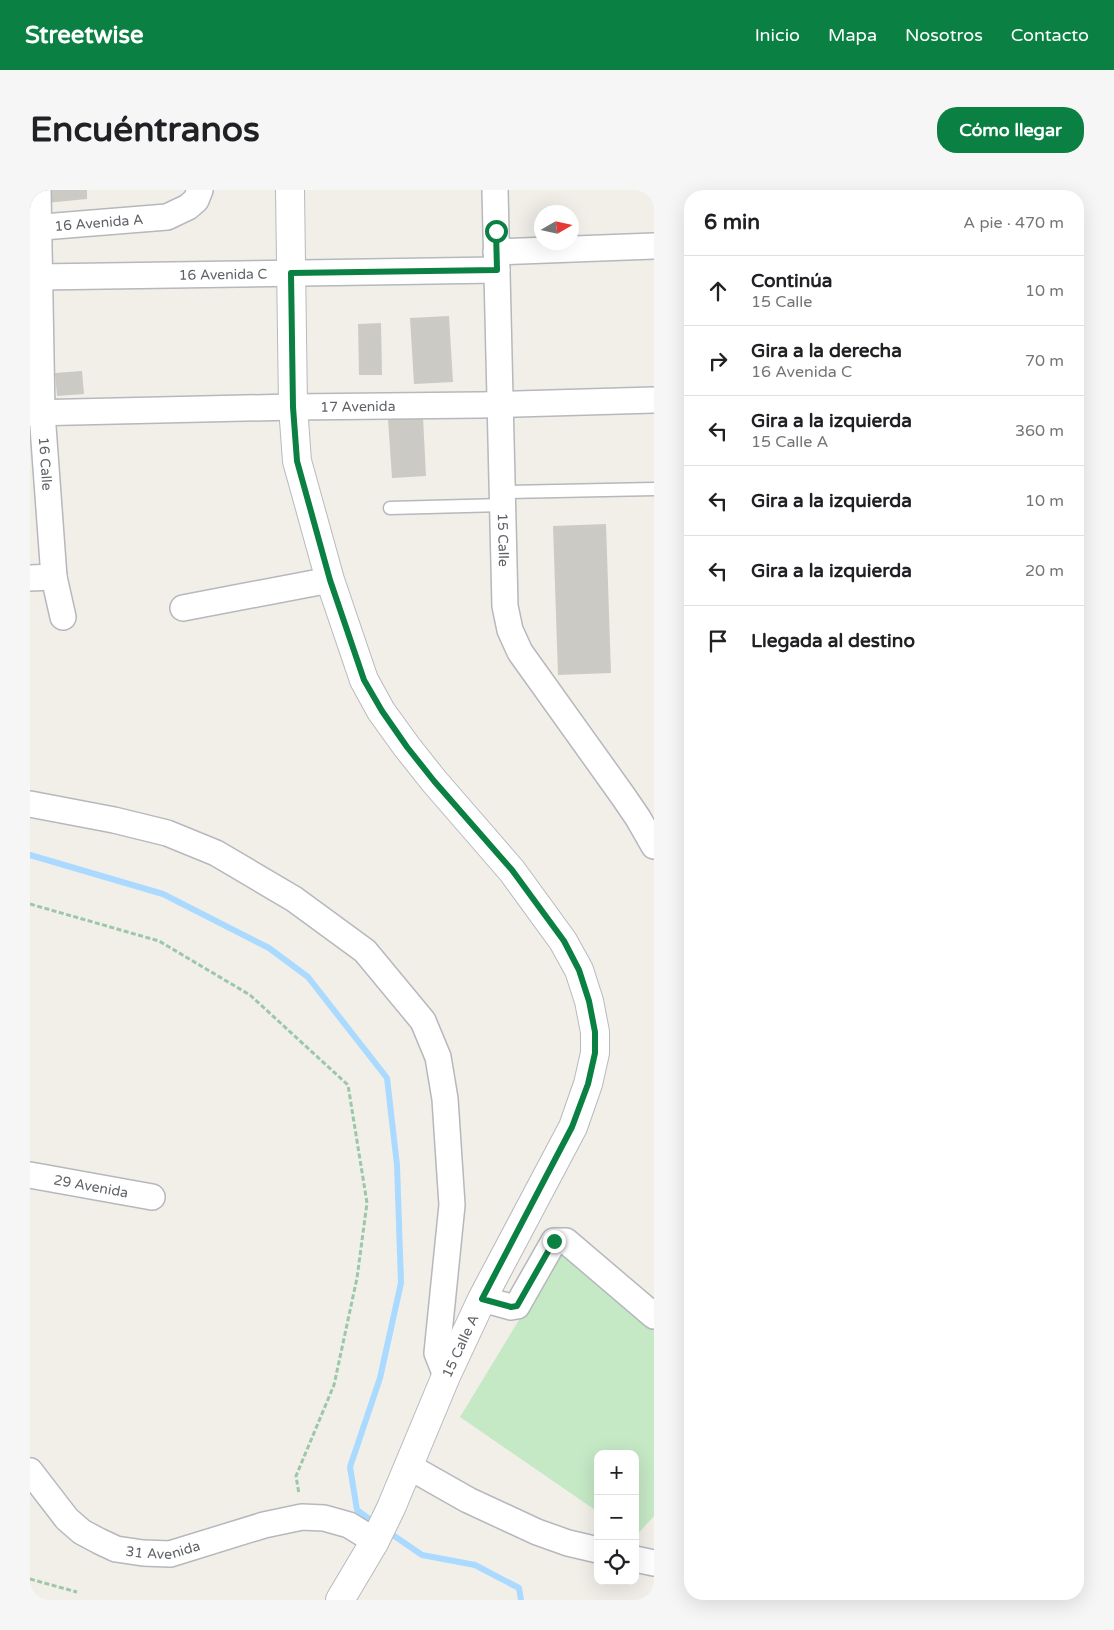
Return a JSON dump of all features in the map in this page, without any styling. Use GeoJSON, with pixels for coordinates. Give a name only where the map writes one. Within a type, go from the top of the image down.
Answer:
{"type":"FeatureCollection","features":[{"type":"Feature","properties":{"kind":"street","name":"16 Calle"},"geometry":{"type":"LineString","coordinates":[[38,190],[34,227],[39,276],[36,413],[42,577],[63,617]]}},
{"type":"Feature","properties":{"kind":"street","name":"16 Avenida A"},"geometry":{"type":"LineString","coordinates":[[34,227],[167,217],[192,204],[200,190]]}},
{"type":"Feature","properties":{"kind":"street","name":"15 Calle A"},"geometry":{"type":"LineString","coordinates":[[290,190],[293,407],[297,461],[330,580],[364,680],[382,711],[407,747],[434,781],[512,870],[564,941],[579,970],[589,1001],[595,1032],[595,1053],[588,1084],[572,1127],[482,1299],[446,1376],[391,1508],[340,1600]]}},
{"type":"Feature","properties":{"kind":"street","name":"15 Calle"},"geometry":{"type":"LineString","coordinates":[[494,190],[505,606],[510,630],[520,652],[628,803],[654,846]]}},
{"type":"Feature","properties":{"kind":"street","name":"16 Avenida C"},"geometry":{"type":"LineString","coordinates":[[39,276],[291,273],[496,261],[654,246]]}},
{"type":"Feature","properties":{"kind":"street","name":"17 Avenida"},"geometry":{"type":"LineString","coordinates":[[36,413],[293,407],[500,405],[654,400]]}},
{"type":"Feature","properties":{"kind":"street"},"geometry":{"type":"LineString","coordinates":[[183,608],[330,580]]}},
{"type":"Feature","properties":{"kind":"street"},"geometry":{"type":"LineString","coordinates":[[30,804],[114,820],[167,833],[216,853],[294,899],[365,951],[423,1021],[438,1057],[445,1099],[452,1205],[437,1353],[446,1376]]}},
{"type":"Feature","properties":{"kind":"street","name":"29 Avenida"},"geometry":{"type":"LineString","coordinates":[[30,1175],[152,1197]]}},
{"type":"Feature","properties":{"kind":"street"},"geometry":{"type":"LineString","coordinates":[[482,1299],[511,1307],[517,1306],[554,1241],[566,1241],[654,1316]]}},
{"type":"Feature","properties":{"kind":"street"},"geometry":{"type":"LineString","coordinates":[[408,1466],[468,1500],[537,1532],[568,1543],[594,1549]]}},
{"type":"Feature","properties":{"kind":"street","name":"31 Avenida"},"geometry":{"type":"LineString","coordinates":[[30,1471],[67,1519],[82,1532],[116,1549],[170,1554],[264,1525],[313,1518]]}},
{"type":"Feature","properties":{"kind":"street"},"geometry":{"type":"LineString","coordinates":[[313,1518],[349,1525],[376,1538]]}},
{"type":"Feature","properties":{"kind":"street"},"geometry":{"type":"LineString","coordinates":[[639,1560],[654,1563]]}},
{"type":"Feature","properties":{"kind":"lane"},"geometry":{"type":"LineString","coordinates":[[390,508],[502,498],[654,489]]}},
{"type":"Feature","properties":{"kind":"path"},"geometry":{"type":"LineString","coordinates":[[30,904],[159,941],[250,995],[348,1085],[367,1203],[357,1278],[334,1385],[296,1476],[313,1518]]}},
{"type":"Feature","properties":{"kind":"path"},"geometry":{"type":"LineString","coordinates":[[30,1579],[77,1592]]}},
{"type":"Feature","properties":{"kind":"green space"},"geometry":{"type":"Polygon","coordinates":[[[562,1249],[654,1328],[654,1516],[639,1533],[639,1450],[594,1450],[594,1509],[460,1417],[562,1249]]]}},
{"type":"Feature","properties":{"kind":"building"},"geometry":{"type":"Polygon","coordinates":[[[45,190],[87,190],[87,199],[46,203],[45,190]]]}},
{"type":"Feature","properties":{"kind":"building"},"geometry":{"type":"Polygon","coordinates":[[[449,316],[453,382],[414,384],[410,318],[449,316]]]}},
{"type":"Feature","properties":{"kind":"building"},"geometry":{"type":"Polygon","coordinates":[[[381,323],[382,375],[359,375],[358,324],[381,323]]]}},
{"type":"Feature","properties":{"kind":"building"},"geometry":{"type":"Polygon","coordinates":[[[82,371],[84,394],[57,396],[55,373],[82,371]]]}},
{"type":"Feature","properties":{"kind":"building"},"geometry":{"type":"Polygon","coordinates":[[[423,417],[426,476],[392,478],[388,419],[423,417]]]}},
{"type":"Feature","properties":{"kind":"building"},"geometry":{"type":"Polygon","coordinates":[[[606,524],[611,673],[558,675],[553,526],[606,524]]]}},
{"type":"Feature","properties":{"kind":"waterway"},"geometry":{"type":"LineString","coordinates":[[30,855],[163,894],[269,948],[308,977],[387,1078],[397,1165],[401,1283],[380,1378],[350,1467],[357,1510],[376,1524]]}},
{"type":"Feature","properties":{"kind":"waterway"},"geometry":{"type":"LineString","coordinates":[[387,1531],[422,1555],[475,1565],[519,1588],[521,1600]]}},
{"type":"Feature","properties":{"kind":"route"},"geometry":{"type":"LineString","coordinates":[[496,231],[497,270],[291,273],[293,407],[297,461],[330,580],[364,680],[382,711],[407,747],[434,781],[512,870],[564,941],[579,970],[589,1001],[595,1032],[595,1053],[588,1084],[572,1127],[482,1299],[511,1307],[517,1306],[554,1241]]}}]}
